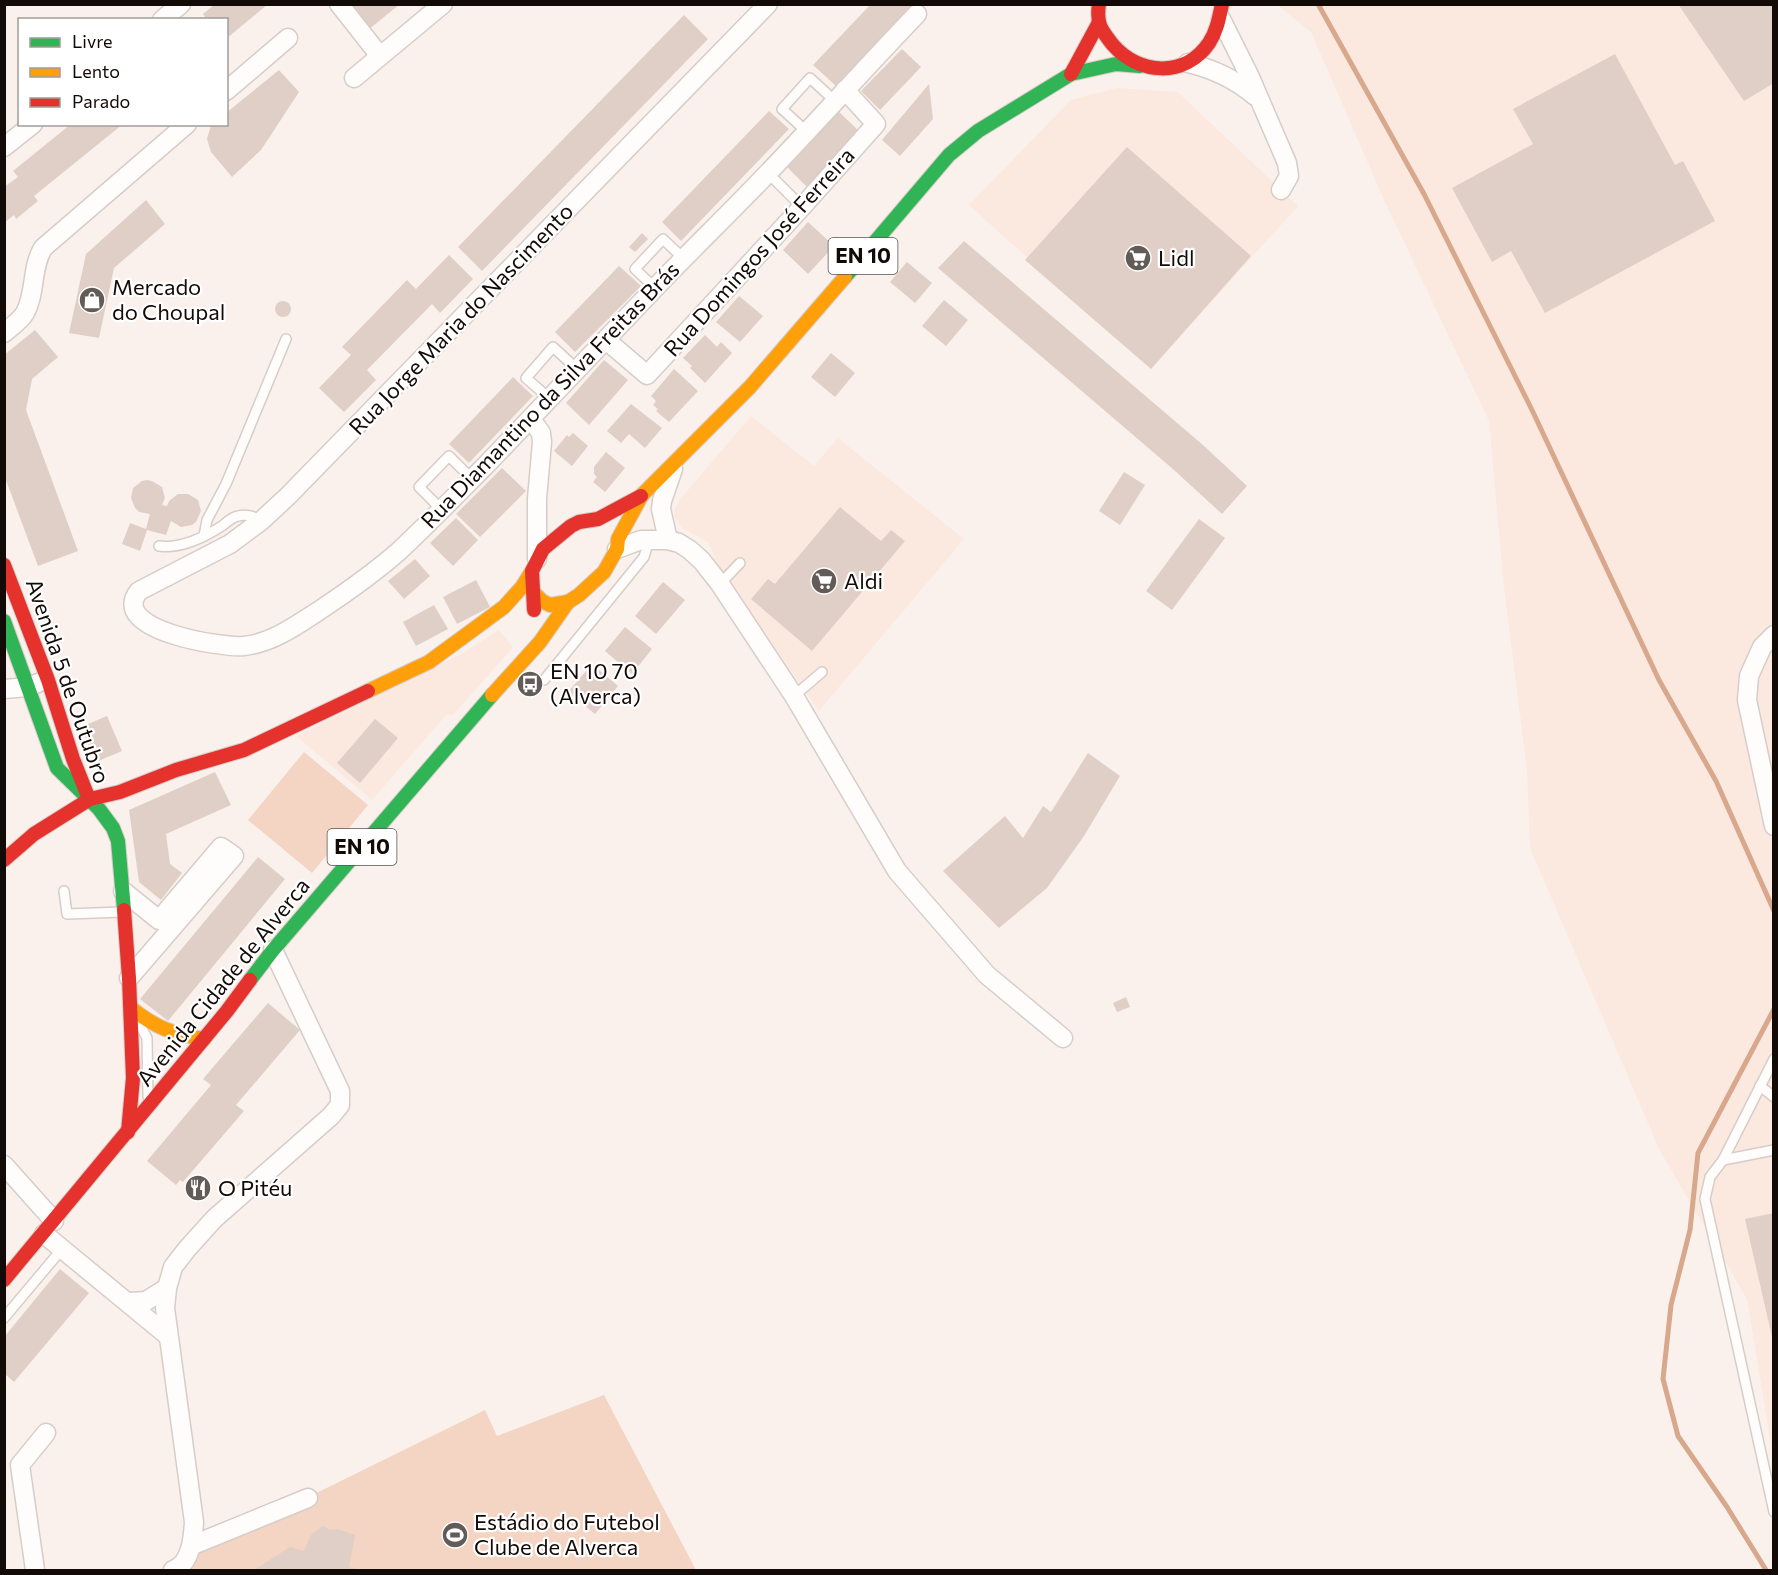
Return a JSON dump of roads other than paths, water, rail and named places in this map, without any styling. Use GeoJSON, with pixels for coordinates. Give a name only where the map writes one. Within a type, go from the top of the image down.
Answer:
{"type":"FeatureCollection","features":[{"type":"Feature","properties":{"kind":"main road"},"geometry":{"type":"LineString","coordinates":[[1071,74],[1098,24],[1099,4]]}},
{"type":"Feature","properties":{"kind":"main road","name":"EN 10"},"geometry":{"type":"LineString","coordinates":[[1140,66],[1156,69],[1173,68],[1188,63],[1210,44],[1217,32],[1222,12]]}},
{"type":"Feature","properties":{"kind":"main road"},"geometry":{"type":"LineString","coordinates":[[1098,24],[1112,46],[1125,58],[1140,66]]}},
{"type":"Feature","properties":{"kind":"main road","name":"Avenida Cidade de Alverca"},"geometry":{"type":"LineString","coordinates":[[524,658],[533,625],[534,566],[552,540],[579,522],[598,519],[642,495],[750,387],[949,155],[978,131],[1071,74],[1116,64],[1140,66]]}},
{"type":"Feature","properties":{"kind":"main road","name":"Avenida Cidade de Alverca"},"geometry":{"type":"LineString","coordinates":[[4,1280],[204,1039],[273,950],[524,658],[551,632],[568,602],[604,572],[642,495]]}},
{"type":"Feature","properties":{"kind":"main road"},"geometry":{"type":"LineString","coordinates":[[598,519],[607,523],[614,530],[618,544]]}},
{"type":"Feature","properties":{"kind":"main road","name":"Avenida 5 de Outubro"},"geometry":{"type":"LineString","coordinates":[[4,564],[48,680],[73,759],[90,799]]}},
{"type":"Feature","properties":{"kind":"main road"},"geometry":{"type":"LineString","coordinates":[[4,860],[34,834],[90,799],[120,792],[176,770],[244,750],[429,662],[504,607],[522,587],[534,566]]}},
{"type":"Feature","properties":{"kind":"main road"},"geometry":{"type":"LineString","coordinates":[[535,594],[550,605],[568,602]]}},
{"type":"Feature","properties":{"kind":"main road","name":"Avenida 5 de Outubro"},"geometry":{"type":"LineString","coordinates":[[4,621],[57,768],[64,778],[90,799]]}},
{"type":"Feature","properties":{"kind":"main road"},"geometry":{"type":"LineString","coordinates":[[90,799],[114,827],[118,841],[131,1008],[133,1078],[128,1132]]}},
{"type":"Feature","properties":{"kind":"main road"},"geometry":{"type":"LineString","coordinates":[[131,1008],[152,1026],[159,1029],[182,1036],[204,1039]]}},
{"type":"Feature","properties":{"kind":"street"},"geometry":{"type":"LineString","coordinates":[[164,18],[181,4]]}},
{"type":"Feature","properties":{"kind":"street"},"geometry":{"type":"LineString","coordinates":[[339,4],[380,56]]}},
{"type":"Feature","properties":{"kind":"street"},"geometry":{"type":"LineString","coordinates":[[354,78],[443,4]]}},
{"type":"Feature","properties":{"kind":"street","name":"Rua Jorge Maria do Nascimento"},"geometry":{"type":"LineString","coordinates":[[134,602],[135,596],[145,587],[230,544],[261,521],[288,496],[768,4]]}},
{"type":"Feature","properties":{"kind":"street"},"geometry":{"type":"LineString","coordinates":[[1222,12],[1287,164],[1289,176],[1281,190]]}},
{"type":"Feature","properties":{"kind":"street","name":"Rua Diamantino da Silva Freitas Brás"},"geometry":{"type":"LineString","coordinates":[[134,602],[135,612],[147,625],[211,644],[238,647],[252,645],[292,629],[344,593],[397,552],[472,479],[768,173],[917,14]]}},
{"type":"Feature","properties":{"kind":"street"},"geometry":{"type":"LineString","coordinates":[[228,88],[288,38]]}},
{"type":"Feature","properties":{"kind":"street"},"geometry":{"type":"LineString","coordinates":[[1188,63],[1207,67],[1239,82],[1258,99]]}},
{"type":"Feature","properties":{"kind":"street","name":"Rua Domingos José Ferreira"},"geometry":{"type":"LineString","coordinates":[[606,340],[646,375],[876,124],[840,95]]}},
{"type":"Feature","properties":{"kind":"street"},"geometry":{"type":"LineString","coordinates":[[6,141],[30,126]]}},
{"type":"Feature","properties":{"kind":"street"},"geometry":{"type":"LineString","coordinates":[[4,333],[25,314],[42,248],[185,126]]}},
{"type":"Feature","properties":{"kind":"street"},"geometry":{"type":"LineString","coordinates":[[531,418],[542,433],[534,566]]}},
{"type":"Feature","properties":{"kind":"street"},"geometry":{"type":"LineString","coordinates":[[668,540],[661,509],[675,462]]}},
{"type":"Feature","properties":{"kind":"street"},"geometry":{"type":"LineString","coordinates":[[537,499],[545,513],[552,519],[571,526]]}},
{"type":"Feature","properties":{"kind":"street"},"geometry":{"type":"LineString","coordinates":[[618,544],[641,540],[668,540],[679,543],[690,550],[720,584],[794,696],[897,871],[987,975],[1063,1038]]}},
{"type":"Feature","properties":{"kind":"street"},"geometry":{"type":"LineString","coordinates":[[1773,635],[1762,647],[1749,676],[1747,700],[1773,826]]}},
{"type":"Feature","properties":{"kind":"street"},"geometry":{"type":"LineString","coordinates":[[4,689],[28,687],[48,680]]}},
{"type":"Feature","properties":{"kind":"street"},"geometry":{"type":"LineString","coordinates":[[123,891],[159,920],[221,847],[234,856],[129,978]]}},
{"type":"Feature","properties":{"kind":"street"},"geometry":{"type":"LineString","coordinates":[[173,1570],[178,1569],[193,1545],[194,1522],[165,1308],[167,1288],[174,1268],[187,1249],[214,1219],[331,1116],[340,1105],[340,1090],[273,950]]}},
{"type":"Feature","properties":{"kind":"street"},"geometry":{"type":"LineString","coordinates":[[4,1165],[49,1227],[62,1249],[168,1336]]}},
{"type":"Feature","properties":{"kind":"street"},"geometry":{"type":"LineString","coordinates":[[129,1302],[146,1300],[167,1288]]}},
{"type":"Feature","properties":{"kind":"street"},"geometry":{"type":"LineString","coordinates":[[35,1570],[20,1464],[46,1433]]}},
{"type":"Feature","properties":{"kind":"street"},"geometry":{"type":"LineString","coordinates":[[193,1545],[308,1498]]}},
{"type":"Feature","properties":{"kind":"lane"},"geometry":{"type":"LineString","coordinates":[[806,131],[782,109],[810,78],[840,95]]}},
{"type":"Feature","properties":{"kind":"lane"},"geometry":{"type":"LineString","coordinates":[[768,173],[802,207]]}},
{"type":"Feature","properties":{"kind":"lane"},"geometry":{"type":"LineString","coordinates":[[655,288],[635,269],[663,239],[684,259]]}},
{"type":"Feature","properties":{"kind":"lane"},"geometry":{"type":"LineString","coordinates":[[204,536],[207,520],[226,484],[286,339]]}},
{"type":"Feature","properties":{"kind":"lane"},"geometry":{"type":"LineString","coordinates":[[550,399],[526,378],[553,348],[578,369]]}},
{"type":"Feature","properties":{"kind":"lane"},"geometry":{"type":"LineString","coordinates":[[441,509],[419,487],[449,456],[472,479]]}},
{"type":"Feature","properties":{"kind":"lane"},"geometry":{"type":"LineString","coordinates":[[159,546],[174,547],[204,536],[241,515],[253,516],[261,521]]}},
{"type":"Feature","properties":{"kind":"lane"},"geometry":{"type":"LineString","coordinates":[[544,680],[644,557],[649,540]]}},
{"type":"Feature","properties":{"kind":"lane"},"geometry":{"type":"LineString","coordinates":[[720,584],[740,563]]}},
{"type":"Feature","properties":{"kind":"lane"},"geometry":{"type":"LineString","coordinates":[[561,642],[568,650]]}},
{"type":"Feature","properties":{"kind":"lane"},"geometry":{"type":"LineString","coordinates":[[794,696],[822,672]]}},
{"type":"Feature","properties":{"kind":"lane"},"geometry":{"type":"LineString","coordinates":[[64,891],[66,914],[125,912]]}},
{"type":"Feature","properties":{"kind":"lane"},"geometry":{"type":"LineString","coordinates":[[131,1008],[147,1038],[147,1108]]}},
{"type":"Feature","properties":{"kind":"lane"},"geometry":{"type":"LineString","coordinates":[[1773,1059],[1723,1160],[1710,1177],[1705,1200],[1773,1512]]}},
{"type":"Feature","properties":{"kind":"lane"},"geometry":{"type":"LineString","coordinates":[[1760,1086],[1773,1096]]}},
{"type":"Feature","properties":{"kind":"lane"},"geometry":{"type":"LineString","coordinates":[[1723,1160],[1773,1149]]}},
{"type":"Feature","properties":{"kind":"lane"},"geometry":{"type":"LineString","coordinates":[[4,1318],[62,1249]]}},
{"type":"Feature","properties":{"kind":"waterway"},"geometry":{"type":"LineString","coordinates":[[1318,4],[1424,194],[1532,410],[1659,680],[1716,781],[1774,911]]}},
{"type":"Feature","properties":{"kind":"waterway"},"geometry":{"type":"LineString","coordinates":[[1766,1570],[1727,1507],[1678,1436],[1663,1379],[1671,1305],[1690,1230],[1698,1153],[1774,1009]]}},
{"type":"Feature","properties":{"kind":"place","name":"Lidl"},"geometry":{"type":"Point","coordinates":[1138,258]}},
{"type":"Feature","properties":{"kind":"place","name":"Mercado do Choupal"},"geometry":{"type":"Point","coordinates":[92,300]}},
{"type":"Feature","properties":{"kind":"place","name":"Aldi"},"geometry":{"type":"Point","coordinates":[824,581]}},
{"type":"Feature","properties":{"kind":"place","name":"EN 10 70 (Alverca)"},"geometry":{"type":"Point","coordinates":[530,684]}},
{"type":"Feature","properties":{"kind":"place","name":"O Pitéu"},"geometry":{"type":"Point","coordinates":[198,1188]}},
{"type":"Feature","properties":{"kind":"place","name":"Estádio do Futebol Clube de Alverca"},"geometry":{"type":"Point","coordinates":[455,1535]}}]}
